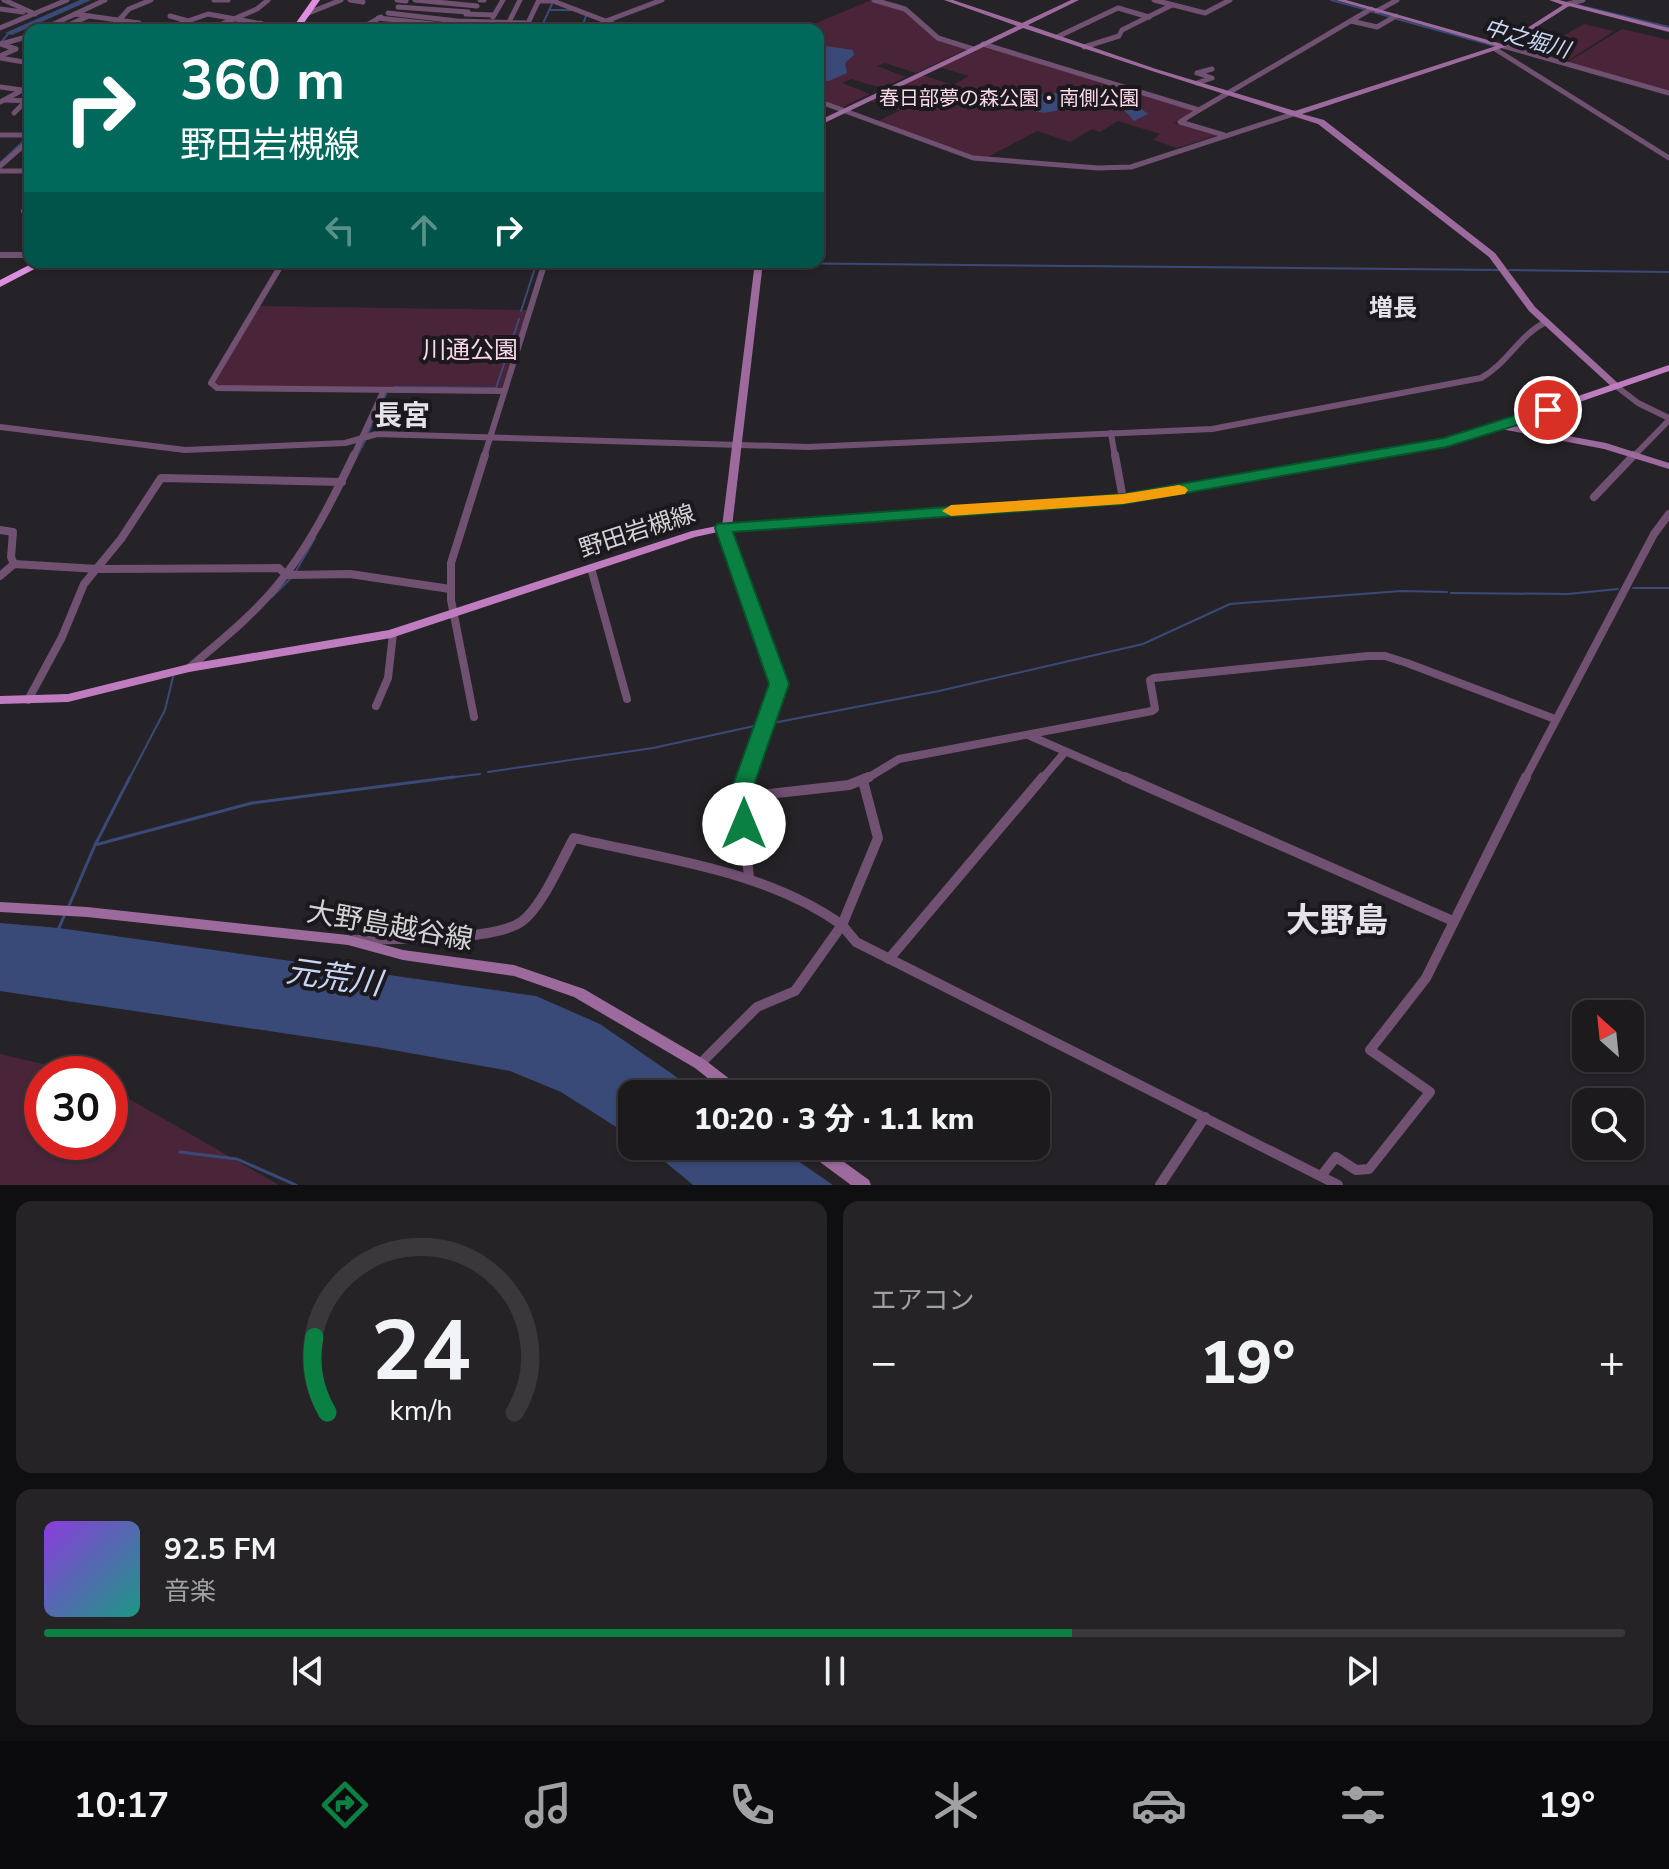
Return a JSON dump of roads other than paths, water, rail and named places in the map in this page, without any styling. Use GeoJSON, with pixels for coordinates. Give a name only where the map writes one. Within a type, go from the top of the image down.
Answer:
{"type":"FeatureCollection","features":[{"type":"Feature","properties":{"kind":"highway"},"geometry":{"type":"LineString","coordinates":[[296,24],[309,0]]}},
{"type":"Feature","properties":{"kind":"highway"},"geometry":{"type":"LineString","coordinates":[[298,24],[316,0]]}},
{"type":"Feature","properties":{"kind":"highway"},"geometry":{"type":"LineString","coordinates":[[0,282],[24,268]]}},
{"type":"Feature","properties":{"kind":"highway"},"geometry":{"type":"LineString","coordinates":[[0,282],[30,268]]}},
{"type":"Feature","properties":{"kind":"main road","name":"野田岩槻線"},"geometry":{"type":"LineString","coordinates":[[0,700],[92,693],[189,668],[393,634],[692,534],[725,527],[1123,499],[1446,443],[1669,368]]}},
{"type":"Feature","properties":{"kind":"street"},"geometry":{"type":"LineString","coordinates":[[4,0],[33,14]]}},
{"type":"Feature","properties":{"kind":"street"},"geometry":{"type":"LineString","coordinates":[[0,8],[22,0]]}},
{"type":"Feature","properties":{"kind":"street"},"geometry":{"type":"LineString","coordinates":[[0,28],[67,0]]}},
{"type":"Feature","properties":{"kind":"street"},"geometry":{"type":"LineString","coordinates":[[54,24],[105,0]]}},
{"type":"Feature","properties":{"kind":"street"},"geometry":{"type":"LineString","coordinates":[[119,20],[129,9],[151,0]]}},
{"type":"Feature","properties":{"kind":"street"},"geometry":{"type":"LineString","coordinates":[[214,0],[228,0]]}},
{"type":"Feature","properties":{"kind":"street"},"geometry":{"type":"LineString","coordinates":[[252,6],[261,0]]}},
{"type":"Feature","properties":{"kind":"street"},"geometry":{"type":"LineString","coordinates":[[224,24],[268,0]]}},
{"type":"Feature","properties":{"kind":"street"},"geometry":{"type":"LineString","coordinates":[[306,14],[341,0]]}},
{"type":"Feature","properties":{"kind":"street"},"geometry":{"type":"LineString","coordinates":[[350,0],[363,2]]}},
{"type":"Feature","properties":{"kind":"street"},"geometry":{"type":"LineString","coordinates":[[415,0],[482,2]]}},
{"type":"Feature","properties":{"kind":"street"},"geometry":{"type":"LineString","coordinates":[[490,22],[503,0]]}},
{"type":"Feature","properties":{"kind":"street"},"geometry":{"type":"LineString","coordinates":[[509,22],[520,0]]}},
{"type":"Feature","properties":{"kind":"street"},"geometry":{"type":"LineString","coordinates":[[388,13],[457,21],[528,23],[539,0],[555,1],[610,24]]}},
{"type":"Feature","properties":{"kind":"street"},"geometry":{"type":"LineString","coordinates":[[605,22],[662,0]]}},
{"type":"Feature","properties":{"kind":"street"},"geometry":{"type":"LineString","coordinates":[[874,0],[905,9],[938,38],[973,49]]}},
{"type":"Feature","properties":{"kind":"street"},"geometry":{"type":"LineString","coordinates":[[947,0],[1321,122],[1492,255],[1532,309],[1546,322],[1616,386],[1638,403],[1669,419],[1594,497]]}},
{"type":"Feature","properties":{"kind":"street"},"geometry":{"type":"LineString","coordinates":[[824,121],[1076,0]]}},
{"type":"Feature","properties":{"kind":"street"},"geometry":{"type":"LineString","coordinates":[[1154,0],[1205,13],[1230,0]]}},
{"type":"Feature","properties":{"kind":"street"},"geometry":{"type":"LineString","coordinates":[[1339,0],[1499,48],[1669,93]]}},
{"type":"Feature","properties":{"kind":"street"},"geometry":{"type":"LineString","coordinates":[[1226,136],[1180,122],[1351,21],[1397,0]]}},
{"type":"Feature","properties":{"kind":"street"},"geometry":{"type":"LineString","coordinates":[[1552,0],[1669,30]]}},
{"type":"Feature","properties":{"kind":"street"},"geometry":{"type":"LineString","coordinates":[[824,103],[973,158],[1098,168],[1131,167],[1499,48],[1571,4],[1583,0]]}},
{"type":"Feature","properties":{"kind":"street"},"geometry":{"type":"LineString","coordinates":[[368,24],[388,13],[397,3],[407,1]]}},
{"type":"Feature","properties":{"kind":"street"},"geometry":{"type":"LineString","coordinates":[[453,24],[482,2]]}},
{"type":"Feature","properties":{"kind":"street"},"geometry":{"type":"LineString","coordinates":[[397,3],[494,15]]}},
{"type":"Feature","properties":{"kind":"street"},"geometry":{"type":"LineString","coordinates":[[1084,47],[1119,36],[1122,30],[1172,5]]}},
{"type":"Feature","properties":{"kind":"street"},"geometry":{"type":"LineString","coordinates":[[0,8],[33,14]]}},
{"type":"Feature","properties":{"kind":"street"},"geometry":{"type":"LineString","coordinates":[[1057,37],[1118,8],[1149,17]]}},
{"type":"Feature","properties":{"kind":"street"},"geometry":{"type":"LineString","coordinates":[[75,14],[137,24]]}},
{"type":"Feature","properties":{"kind":"street"},"geometry":{"type":"LineString","coordinates":[[180,24],[208,14],[270,24]]}},
{"type":"Feature","properties":{"kind":"street"},"geometry":{"type":"LineString","coordinates":[[71,24],[89,16]]}},
{"type":"Feature","properties":{"kind":"street"},"geometry":{"type":"LineString","coordinates":[[170,16],[189,21]]}},
{"type":"Feature","properties":{"kind":"street"},"geometry":{"type":"LineString","coordinates":[[1351,21],[1377,27],[1396,16]]}},
{"type":"Feature","properties":{"kind":"street"},"geometry":{"type":"LineString","coordinates":[[378,18],[415,24]]}},
{"type":"Feature","properties":{"kind":"street"},"geometry":{"type":"LineString","coordinates":[[0,21],[14,23]]}},
{"type":"Feature","properties":{"kind":"street"},"geometry":{"type":"LineString","coordinates":[[258,24],[263,22]]}},
{"type":"Feature","properties":{"kind":"street"},"geometry":{"type":"LineString","coordinates":[[1,46],[24,37]]}},
{"type":"Feature","properties":{"kind":"street"},"geometry":{"type":"LineString","coordinates":[[983,44],[1199,110]]}},
{"type":"Feature","properties":{"kind":"street"},"geometry":{"type":"LineString","coordinates":[[0,57],[16,49],[1,46]]}},
{"type":"Feature","properties":{"kind":"street"},"geometry":{"type":"LineString","coordinates":[[1499,48],[1669,158]]}},
{"type":"Feature","properties":{"kind":"street"},"geometry":{"type":"LineString","coordinates":[[0,57],[24,61]]}},
{"type":"Feature","properties":{"kind":"street"},"geometry":{"type":"LineString","coordinates":[[0,64],[10,59]]}},
{"type":"Feature","properties":{"kind":"street"},"geometry":{"type":"LineString","coordinates":[[1197,83],[1212,78],[1197,73],[1212,69]]}},
{"type":"Feature","properties":{"kind":"street"},"geometry":{"type":"LineString","coordinates":[[0,87],[24,90]]}},
{"type":"Feature","properties":{"kind":"street"},"geometry":{"type":"LineString","coordinates":[[1,100],[24,90]]}},
{"type":"Feature","properties":{"kind":"street"},"geometry":{"type":"LineString","coordinates":[[1,100],[24,101]]}},
{"type":"Feature","properties":{"kind":"street"},"geometry":{"type":"LineString","coordinates":[[14,113],[24,104]]}},
{"type":"Feature","properties":{"kind":"street"},"geometry":{"type":"LineString","coordinates":[[0,135],[24,137]]}},
{"type":"Feature","properties":{"kind":"street"},"geometry":{"type":"LineString","coordinates":[[0,169],[24,143]]}},
{"type":"Feature","properties":{"kind":"street"},"geometry":{"type":"LineString","coordinates":[[0,169],[24,171]]}},
{"type":"Feature","properties":{"kind":"street"},"geometry":{"type":"LineString","coordinates":[[0,255],[24,255]]}},
{"type":"Feature","properties":{"kind":"street"},"geometry":{"type":"LineString","coordinates":[[279,268],[211,383],[217,388],[504,391]]}},
{"type":"Feature","properties":{"kind":"street"},"geometry":{"type":"LineString","coordinates":[[474,717],[450,589],[451,563],[543,268]]}},
{"type":"Feature","properties":{"kind":"street"},"geometry":{"type":"LineString","coordinates":[[749,878],[741,797],[779,684],[725,527],[738,445],[758,268]]}},
{"type":"Feature","properties":{"kind":"street"},"geometry":{"type":"LineString","coordinates":[[0,427],[185,450],[345,443],[377,434],[863,446],[1238,426],[1481,378],[1492,374],[1532,329],[1546,322]]}},
{"type":"Feature","properties":{"kind":"street"},"geometry":{"type":"LineString","coordinates":[[189,668],[290,575],[342,482],[384,390]]}},
{"type":"Feature","properties":{"kind":"street"},"geometry":{"type":"LineString","coordinates":[[1499,426],[1606,446],[1669,466]]}},
{"type":"Feature","properties":{"kind":"street"},"geometry":{"type":"LineString","coordinates":[[1111,433],[1123,499]]}},
{"type":"Feature","properties":{"kind":"street"},"geometry":{"type":"LineString","coordinates":[[28,700],[62,637],[75,600],[161,478],[342,482]]}},
{"type":"Feature","properties":{"kind":"street"},"geometry":{"type":"LineString","coordinates":[[1321,1176],[1336,1157],[1356,1170],[1369,1169],[1430,1092],[1370,1050],[1418,992],[1555,719],[1654,534],[1669,514]]}},
{"type":"Feature","properties":{"kind":"street"},"geometry":{"type":"LineString","coordinates":[[0,530],[13,532],[11,557],[14,564]]}},
{"type":"Feature","properties":{"kind":"street"},"geometry":{"type":"LineString","coordinates":[[0,576],[14,564],[98,569],[279,568],[290,575],[350,574],[450,589]]}},
{"type":"Feature","properties":{"kind":"street"},"geometry":{"type":"LineString","coordinates":[[591,568],[627,699]]}},
{"type":"Feature","properties":{"kind":"street"},"geometry":{"type":"LineString","coordinates":[[376,706],[388,678],[393,634]]}},
{"type":"Feature","properties":{"kind":"street"},"geometry":{"type":"LineString","coordinates":[[741,797],[863,781],[899,759],[1152,711],[1155,709],[1150,680],[1154,678],[1368,656],[1385,656],[1407,663],[1555,719]]}},
{"type":"Feature","properties":{"kind":"street"},"geometry":{"type":"LineString","coordinates":[[1027,735],[1453,921]]}},
{"type":"Feature","properties":{"kind":"street"},"geometry":{"type":"LineString","coordinates":[[889,959],[1065,752]]}},
{"type":"Feature","properties":{"kind":"street"},"geometry":{"type":"LineString","coordinates":[[700,1064],[757,1007],[795,991],[842,925],[878,838],[863,781]]}},
{"type":"Feature","properties":{"kind":"street"},"geometry":{"type":"LineString","coordinates":[[348,940],[466,934],[504,929],[520,923],[574,838],[749,878],[828,915],[842,925],[856,942],[1338,1185]]}},
{"type":"Feature","properties":{"kind":"street","name":"大野島越谷線"},"geometry":{"type":"LineString","coordinates":[[0,907],[87,912],[348,940],[403,955],[514,971],[579,993],[700,1064],[721,1080]]}},
{"type":"Feature","properties":{"kind":"street"},"geometry":{"type":"LineString","coordinates":[[1160,1185],[1205,1117]]}},
{"type":"Feature","properties":{"kind":"street"},"geometry":{"type":"LineString","coordinates":[[829,1160],[863,1185]]}},
{"type":"Feature","properties":{"kind":"water"},"geometry":{"type":"Polygon","coordinates":[[[824,46],[853,50],[854,55],[845,63],[847,73],[824,81],[824,46]]]}},
{"type":"Feature","properties":{"kind":"water"},"geometry":{"type":"Polygon","coordinates":[[[1078,90],[1140,108],[1148,114],[1134,121],[1126,112],[1099,103],[1079,103],[1055,111],[1039,112],[1021,103],[1038,95],[1078,90]]]}},
{"type":"Feature","properties":{"kind":"water","name":"元荒川"},"geometry":{"type":"Polygon","coordinates":[[[0,923],[59,928],[536,996],[600,1024],[681,1080],[618,1080],[618,1128],[561,1092],[510,1071],[376,1047],[0,991],[0,923]]]}},
{"type":"Feature","properties":{"kind":"water"},"geometry":{"type":"Polygon","coordinates":[[[663,1160],[796,1160],[833,1185],[693,1185],[663,1160]]]}},
{"type":"Feature","properties":{"kind":"waterway"},"geometry":{"type":"LineString","coordinates":[[30,24],[87,0]]}},
{"type":"Feature","properties":{"kind":"waterway","name":"中之堀川"},"geometry":{"type":"LineString","coordinates":[[1331,0],[1364,9]]}},
{"type":"Feature","properties":{"kind":"waterway"},"geometry":{"type":"LineString","coordinates":[[543,24],[552,4]]}},
{"type":"Feature","properties":{"kind":"waterway"},"geometry":{"type":"LineString","coordinates":[[1577,5],[1669,27]]}},
{"type":"Feature","properties":{"kind":"waterway"},"geometry":{"type":"LineString","coordinates":[[550,10],[573,10]]}},
{"type":"Feature","properties":{"kind":"waterway","name":"中之堀川"},"geometry":{"type":"LineString","coordinates":[[1370,11],[1391,17]]}},
{"type":"Feature","properties":{"kind":"waterway"},"geometry":{"type":"LineString","coordinates":[[583,24],[586,16]]}},
{"type":"Feature","properties":{"kind":"waterway","name":"中之堀川"},"geometry":{"type":"LineString","coordinates":[[1397,19],[1495,46]]}},
{"type":"Feature","properties":{"kind":"waterway"},"geometry":{"type":"LineString","coordinates":[[9,33],[24,27]]}},
{"type":"Feature","properties":{"kind":"waterway"},"geometry":{"type":"LineString","coordinates":[[2,41],[9,33]]}},
{"type":"Feature","properties":{"kind":"waterway"},"geometry":{"type":"LineString","coordinates":[[0,163],[24,141]]}},
{"type":"Feature","properties":{"kind":"waterway"},"geometry":{"type":"LineString","coordinates":[[824,264],[1500,270]]}},
{"type":"Feature","properties":{"kind":"waterway"},"geometry":{"type":"LineString","coordinates":[[521,311],[535,268]]}},
{"type":"Feature","properties":{"kind":"waterway"},"geometry":{"type":"LineString","coordinates":[[1509,270],[1669,272]]}},
{"type":"Feature","properties":{"kind":"waterway"},"geometry":{"type":"LineString","coordinates":[[394,387],[496,388],[519,319]]}},
{"type":"Feature","properties":{"kind":"waterway"},"geometry":{"type":"LineString","coordinates":[[368,433],[386,394]]}},
{"type":"Feature","properties":{"kind":"waterway"},"geometry":{"type":"LineString","coordinates":[[358,454],[365,441]]}},
{"type":"Feature","properties":{"kind":"waterway"},"geometry":{"type":"LineString","coordinates":[[296,571],[315,538]]}},
{"type":"Feature","properties":{"kind":"waterway"},"geometry":{"type":"LineString","coordinates":[[272,597],[290,579]]}},
{"type":"Feature","properties":{"kind":"waterway"},"geometry":{"type":"LineString","coordinates":[[1633,588],[1669,588]]}},
{"type":"Feature","properties":{"kind":"waterway"},"geometry":{"type":"LineString","coordinates":[[1451,593],[1568,594],[1618,589]]}},
{"type":"Feature","properties":{"kind":"waterway"},"geometry":{"type":"LineString","coordinates":[[773,723],[939,691],[1143,644],[1230,604],[1401,591],[1447,592]]}},
{"type":"Feature","properties":{"kind":"waterway"},"geometry":{"type":"LineString","coordinates":[[129,779],[165,710],[173,677]]}},
{"type":"Feature","properties":{"kind":"waterway"},"geometry":{"type":"LineString","coordinates":[[488,772],[653,748],[759,725]]}},
{"type":"Feature","properties":{"kind":"waterway"},"geometry":{"type":"LineString","coordinates":[[444,778],[480,774]]}},
{"type":"Feature","properties":{"kind":"waterway"},"geometry":{"type":"LineString","coordinates":[[95,845],[130,777]]}},
{"type":"Feature","properties":{"kind":"waterway"},"geometry":{"type":"LineString","coordinates":[[444,778],[454,777]]}},
{"type":"Feature","properties":{"kind":"waterway"},"geometry":{"type":"LineString","coordinates":[[95,845],[252,803],[444,778]]}},
{"type":"Feature","properties":{"kind":"waterway"},"geometry":{"type":"LineString","coordinates":[[438,779],[444,778]]}},
{"type":"Feature","properties":{"kind":"waterway"},"geometry":{"type":"LineString","coordinates":[[68,908],[95,845]]}},
{"type":"Feature","properties":{"kind":"waterway"},"geometry":{"type":"LineString","coordinates":[[58,930],[65,914]]}},
{"type":"Feature","properties":{"kind":"waterway"},"geometry":{"type":"LineString","coordinates":[[180,1152],[237,1159],[296,1185]]}},
{"type":"Feature","properties":{"kind":"district","name":"増長"},"geometry":{"type":"Point","coordinates":[1393,308]}},
{"type":"Feature","properties":{"kind":"district","name":"長宮"},"geometry":{"type":"Point","coordinates":[402,415]}},
{"type":"Feature","properties":{"kind":"district","name":"大野島"},"geometry":{"type":"Point","coordinates":[1337,920]}},
{"type":"Feature","properties":{"kind":"park label","name":"春日部夢の森公園・南側公園"},"geometry":{"type":"Point","coordinates":[1009,98]}},
{"type":"Feature","properties":{"kind":"park label","name":"川通公園"},"geometry":{"type":"Point","coordinates":[470,350]}}]}
